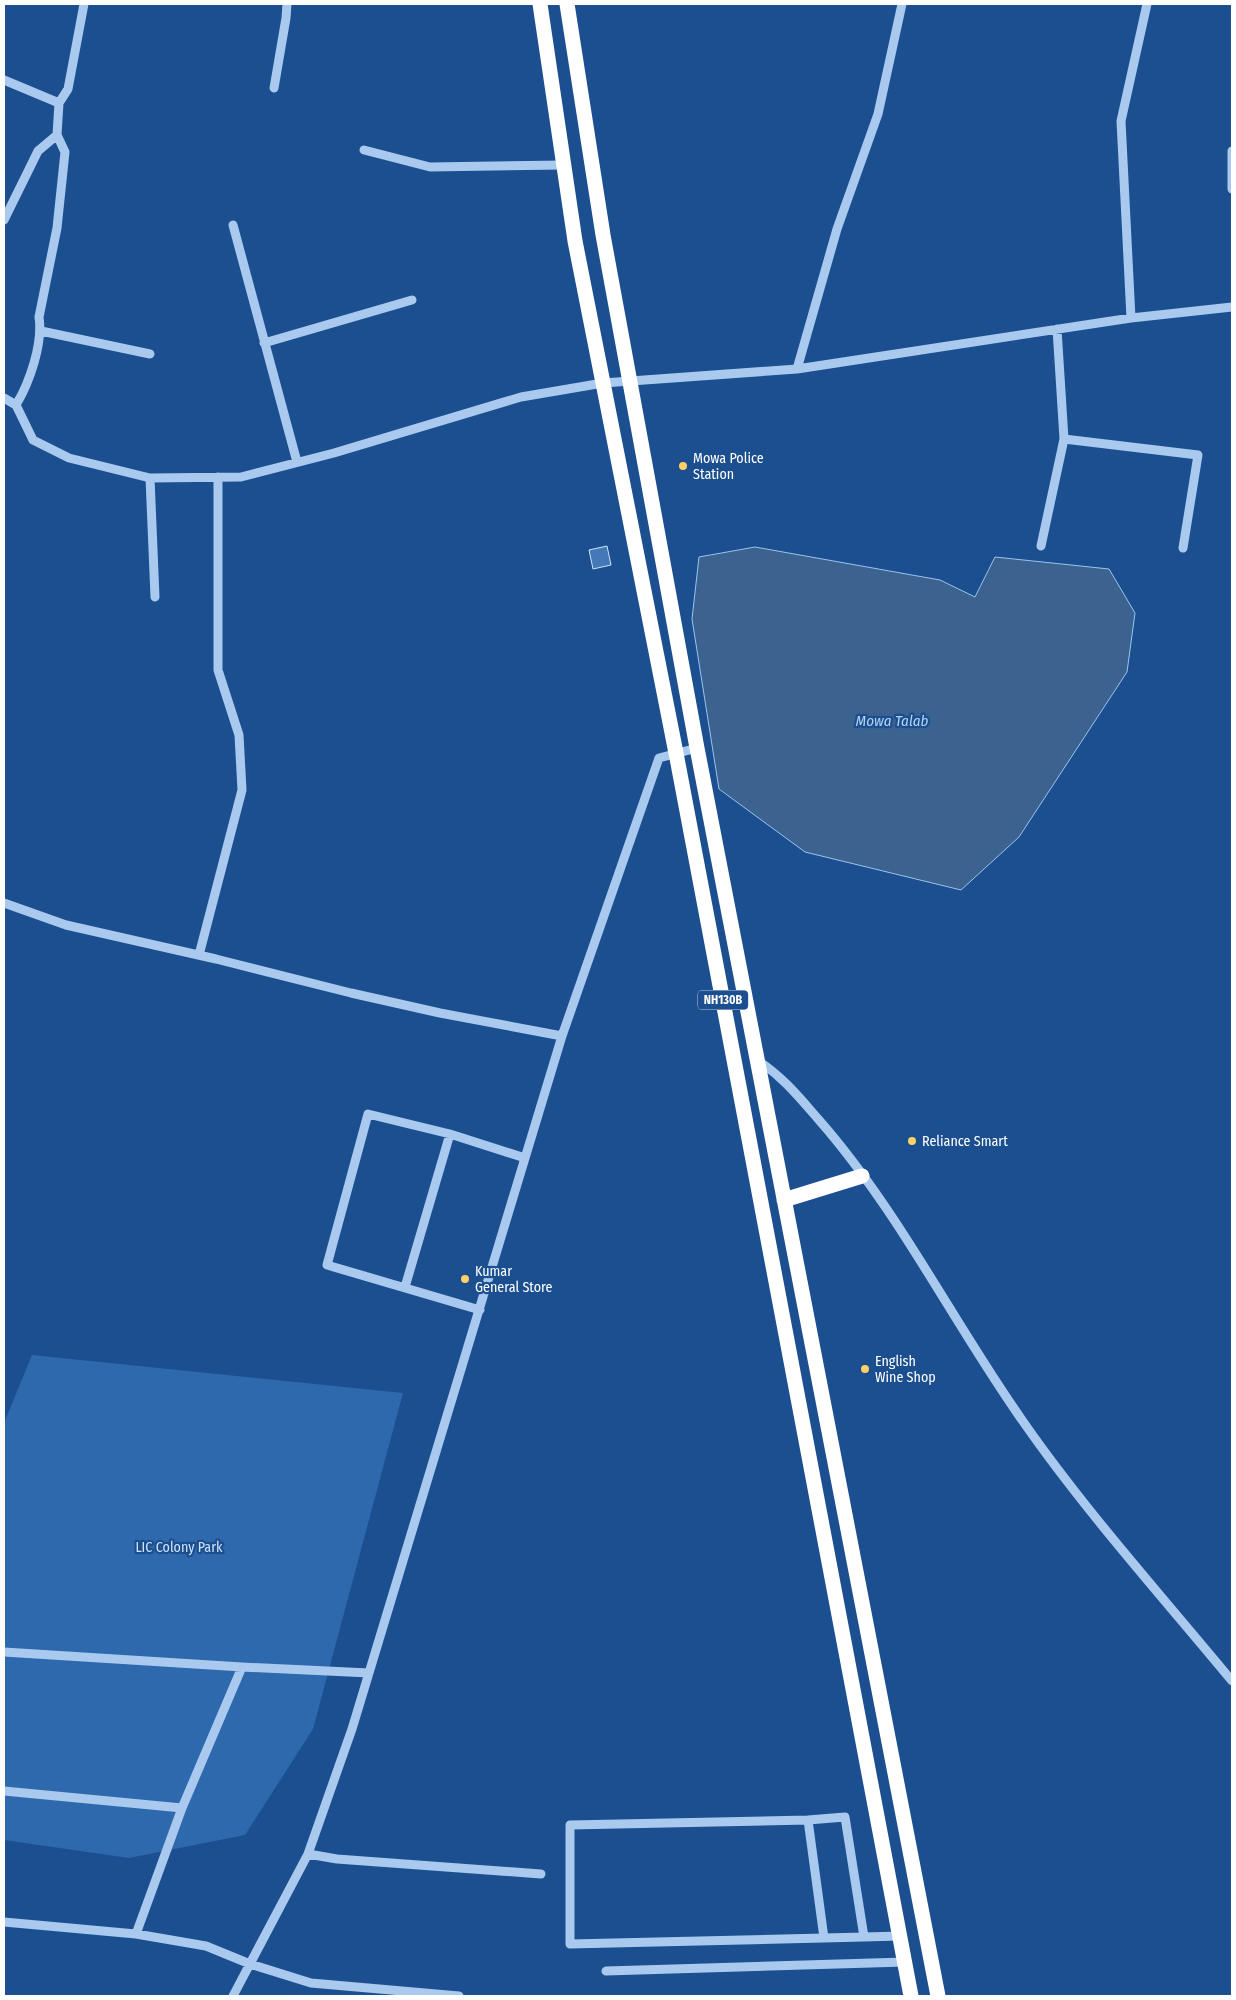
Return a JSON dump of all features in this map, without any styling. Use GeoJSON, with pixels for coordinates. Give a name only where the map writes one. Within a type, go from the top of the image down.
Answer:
{"type":"FeatureCollection","features":[{"type":"Feature","properties":{"kind":"highway","name":"NH130B"},"geometry":{"type":"LineString","coordinates":[[540,4],[575,241],[676,753],[911,1996]]}},
{"type":"Feature","properties":{"kind":"highway","name":"NH130B"},"geometry":{"type":"LineString","coordinates":[[567,4],[603,235],[697,748],[938,1996]]}},
{"type":"Feature","properties":{"kind":"highway"},"geometry":{"type":"LineString","coordinates":[[784,1200],[862,1176]]}},
{"type":"Feature","properties":{"kind":"street"},"geometry":{"type":"LineString","coordinates":[[16,404],[26,389],[41,331],[40,317],[57,228],[65,152],[57,135],[59,103],[68,89],[84,4]]}},
{"type":"Feature","properties":{"kind":"street"},"geometry":{"type":"LineString","coordinates":[[274,88],[287,4]]}},
{"type":"Feature","properties":{"kind":"street"},"geometry":{"type":"LineString","coordinates":[[797,369],[837,229],[878,114],[902,4]]}},
{"type":"Feature","properties":{"kind":"street"},"geometry":{"type":"LineString","coordinates":[[1131,318],[1121,121],[1147,4]]}},
{"type":"Feature","properties":{"kind":"street"},"geometry":{"type":"LineString","coordinates":[[4,80],[59,103]]}},
{"type":"Feature","properties":{"kind":"street"},"geometry":{"type":"LineString","coordinates":[[4,220],[38,150],[57,135]]}},
{"type":"Feature","properties":{"kind":"street"},"geometry":{"type":"LineString","coordinates":[[364,150],[430,168],[564,165]]}},
{"type":"Feature","properties":{"kind":"street"},"geometry":{"type":"LineString","coordinates":[[1232,151],[1232,189]]}},
{"type":"Feature","properties":{"kind":"street"},"geometry":{"type":"LineString","coordinates":[[233,225],[297,462]]}},
{"type":"Feature","properties":{"kind":"street"},"geometry":{"type":"LineString","coordinates":[[264,343],[412,300]]}},
{"type":"Feature","properties":{"kind":"street"},"geometry":{"type":"LineString","coordinates":[[4,398],[16,404],[33,440],[69,458],[150,478],[241,477],[522,397],[603,383],[797,369],[1131,318],[1232,307]]}},
{"type":"Feature","properties":{"kind":"street"},"geometry":{"type":"LineString","coordinates":[[1041,546],[1064,439],[1057,329]]}},
{"type":"Feature","properties":{"kind":"street"},"geometry":{"type":"LineString","coordinates":[[41,331],[150,354]]}},
{"type":"Feature","properties":{"kind":"street"},"geometry":{"type":"LineString","coordinates":[[1064,439],[1198,455],[1183,548]]}},
{"type":"Feature","properties":{"kind":"street"},"geometry":{"type":"LineString","coordinates":[[199,955],[242,790],[239,735],[218,670],[218,477]]}},
{"type":"Feature","properties":{"kind":"street"},"geometry":{"type":"LineString","coordinates":[[150,478],[155,597]]}},
{"type":"Feature","properties":{"kind":"street"},"geometry":{"type":"LineString","coordinates":[[233,1996],[308,1854],[352,1729],[562,1036],[659,758],[697,748]]}},
{"type":"Feature","properties":{"kind":"street"},"geometry":{"type":"LineString","coordinates":[[4,903],[66,925],[440,1013],[562,1036]]}},
{"type":"Feature","properties":{"kind":"street"},"geometry":{"type":"LineString","coordinates":[[757,1060],[782,1077],[837,1140],[880,1201],[1022,1421],[1096,1517],[1232,1681]]}},
{"type":"Feature","properties":{"kind":"street"},"geometry":{"type":"LineString","coordinates":[[480,1310],[327,1265],[368,1114],[450,1134],[525,1158]]}},
{"type":"Feature","properties":{"kind":"street"},"geometry":{"type":"LineString","coordinates":[[405,1287],[450,1134]]}},
{"type":"Feature","properties":{"kind":"street"},"geometry":{"type":"LineString","coordinates":[[4,1652],[369,1673]]}},
{"type":"Feature","properties":{"kind":"street"},"geometry":{"type":"LineString","coordinates":[[136,1934],[182,1808],[242,1667]]}},
{"type":"Feature","properties":{"kind":"street"},"geometry":{"type":"LineString","coordinates":[[4,1791],[182,1808]]}},
{"type":"Feature","properties":{"kind":"street"},"geometry":{"type":"LineString","coordinates":[[864,1937],[845,1817],[808,1820],[570,1825],[570,1944],[824,1938],[864,1937],[900,1936]]}},
{"type":"Feature","properties":{"kind":"street"},"geometry":{"type":"LineString","coordinates":[[808,1820],[824,1938]]}},
{"type":"Feature","properties":{"kind":"street"},"geometry":{"type":"LineString","coordinates":[[308,1854],[337,1859],[540,1874]]}},
{"type":"Feature","properties":{"kind":"street"},"geometry":{"type":"LineString","coordinates":[[4,1922],[136,1934],[206,1946],[250,1964],[311,1983],[459,1996]]}},
{"type":"Feature","properties":{"kind":"street"},"geometry":{"type":"LineString","coordinates":[[606,1971],[905,1962]]}},
{"type":"Feature","properties":{"kind":"green space","name":"LIC Colony Park"},"geometry":{"type":"Polygon","coordinates":[[[32,1355],[403,1393],[313,1729],[245,1835],[129,1858],[4,1840],[4,1423],[32,1355]]]}},
{"type":"Feature","properties":{"kind":"water","name":"Mowa Talab"},"geometry":{"type":"Polygon","coordinates":[[[755,547],[940,580],[975,597],[995,557],[1109,569],[1135,613],[1127,672],[1019,837],[961,890],[805,852],[719,789],[692,619],[699,557],[755,547]]]}},
{"type":"Feature","properties":{"kind":"building"},"geometry":{"type":"Polygon","coordinates":[[[607,546],[611,565],[593,569],[589,550],[607,546]]]}},
{"type":"Feature","properties":{"kind":"place","name":"Mowa Police Station"},"geometry":{"type":"Point","coordinates":[683,466]}},
{"type":"Feature","properties":{"kind":"place","name":"Reliance Smart"},"geometry":{"type":"Point","coordinates":[912,1141]}},
{"type":"Feature","properties":{"kind":"place","name":"Kumar General Store"},"geometry":{"type":"Point","coordinates":[465,1279]}},
{"type":"Feature","properties":{"kind":"place","name":"English Wine Shop"},"geometry":{"type":"Point","coordinates":[865,1369]}}]}
